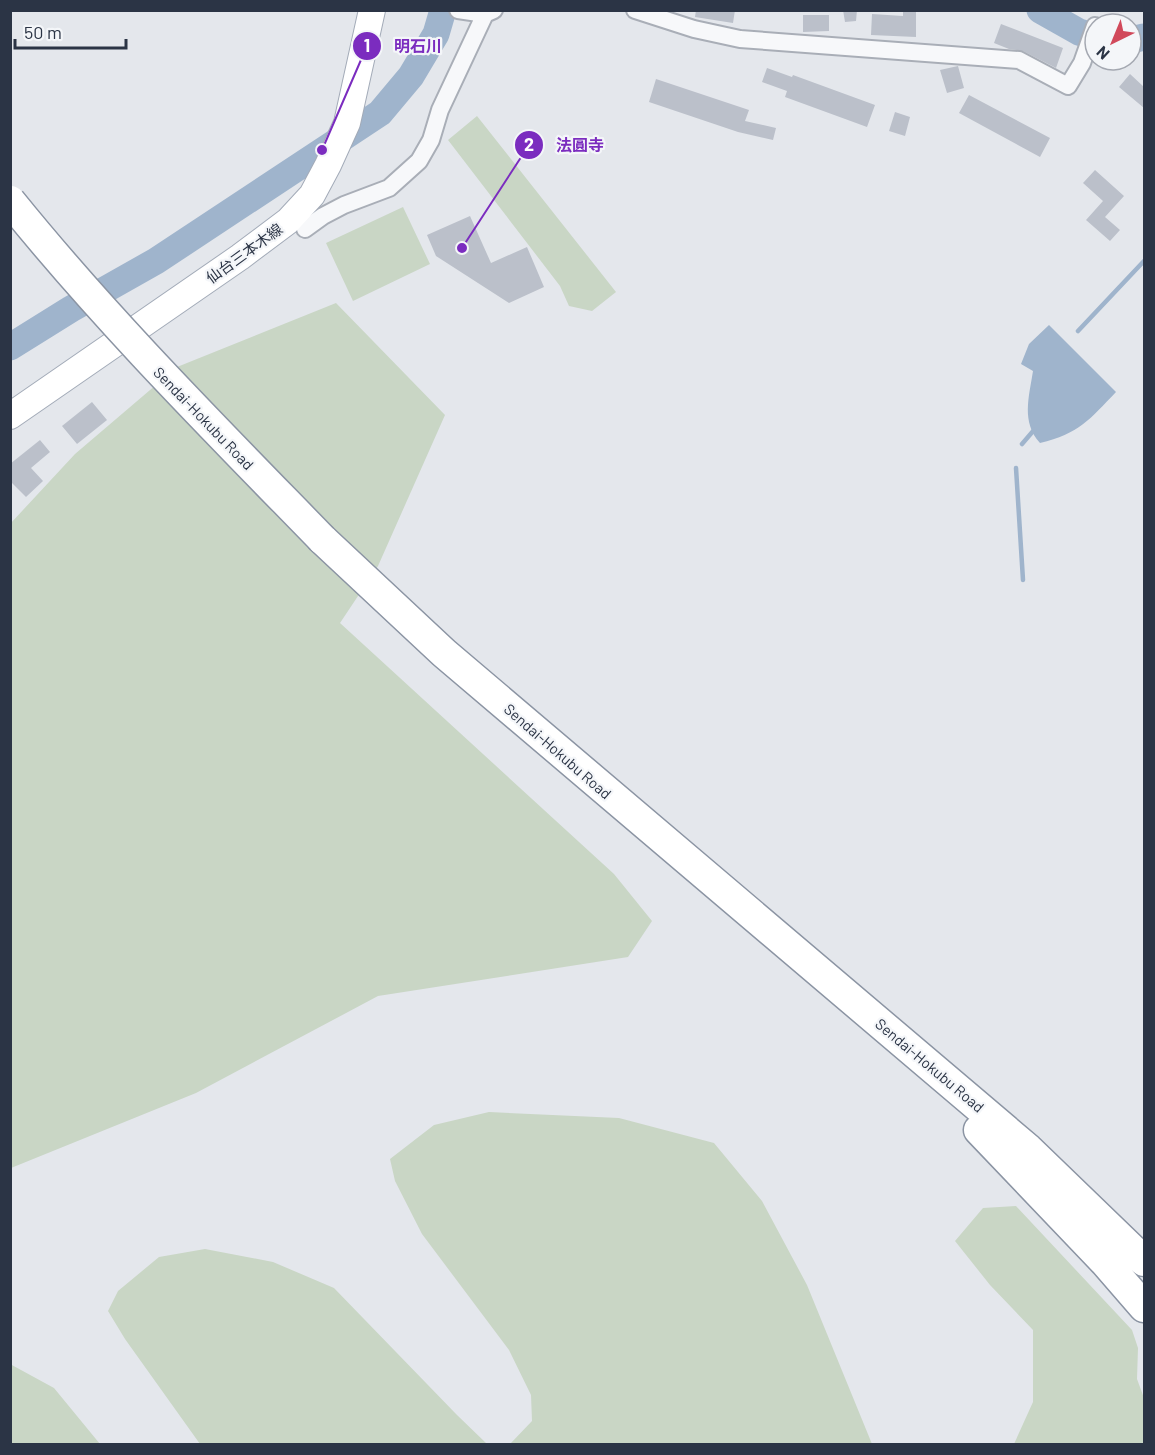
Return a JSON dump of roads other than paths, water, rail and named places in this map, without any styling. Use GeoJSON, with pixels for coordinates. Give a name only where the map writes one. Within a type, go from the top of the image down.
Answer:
{"type":"FeatureCollection","features":[{"type":"Feature","properties":{"kind":"highway","name":"Sendai-Hokubu Road"},"geometry":{"type":"LineString","coordinates":[[10,201],[66,270],[166,379],[322,539],[444,653],[1028,1149],[1144,1261]]}},
{"type":"Feature","properties":{"kind":"highway"},"geometry":{"type":"LineString","coordinates":[[813,965],[930,1080],[1018,1171],[1105,1262],[1144,1308]]}},
{"type":"Feature","properties":{"kind":"main road","name":"仙台三本木線"},"geometry":{"type":"LineString","coordinates":[[10,416],[288,221],[312,195],[346,123],[372,10]]}},
{"type":"Feature","properties":{"kind":"street"},"geometry":{"type":"LineString","coordinates":[[634,10],[694,29],[740,39],[1019,60],[1068,86],[1083,57]]}},
{"type":"Feature","properties":{"kind":"street"},"geometry":{"type":"LineString","coordinates":[[305,229],[344,204],[389,188],[419,161],[431,140],[440,110],[490,12],[463,11]]}},
{"type":"Feature","properties":{"kind":"water"},"geometry":{"type":"Polygon","coordinates":[[[1049,325],[1116,392],[1083,424],[1065,435],[1040,443],[1030,427],[1028,418],[1028,400],[1033,371],[1021,364],[1029,344],[1049,325]]]}},
{"type":"Feature","properties":{"kind":"waterway"},"geometry":{"type":"LineString","coordinates":[[10,347],[156,261],[380,113],[411,76],[436,34],[443,10]]}},
{"type":"Feature","properties":{"kind":"waterway"},"geometry":{"type":"LineString","coordinates":[[1040,10],[1083,33]]}},
{"type":"Feature","properties":{"kind":"waterway"},"geometry":{"type":"LineString","coordinates":[[1078,331],[1144,261]]}},
{"type":"Feature","properties":{"kind":"waterway"},"geometry":{"type":"LineString","coordinates":[[1022,444],[1034,430]]}},
{"type":"Feature","properties":{"kind":"waterway"},"geometry":{"type":"LineString","coordinates":[[1016,468],[1023,580]]}},
{"type":"Feature","properties":{"kind":"place","name":"明石川"},"geometry":{"type":"Point","coordinates":[322,150]}},
{"type":"Feature","properties":{"kind":"place","name":"法圓寺"},"geometry":{"type":"Point","coordinates":[462,248]}}]}
